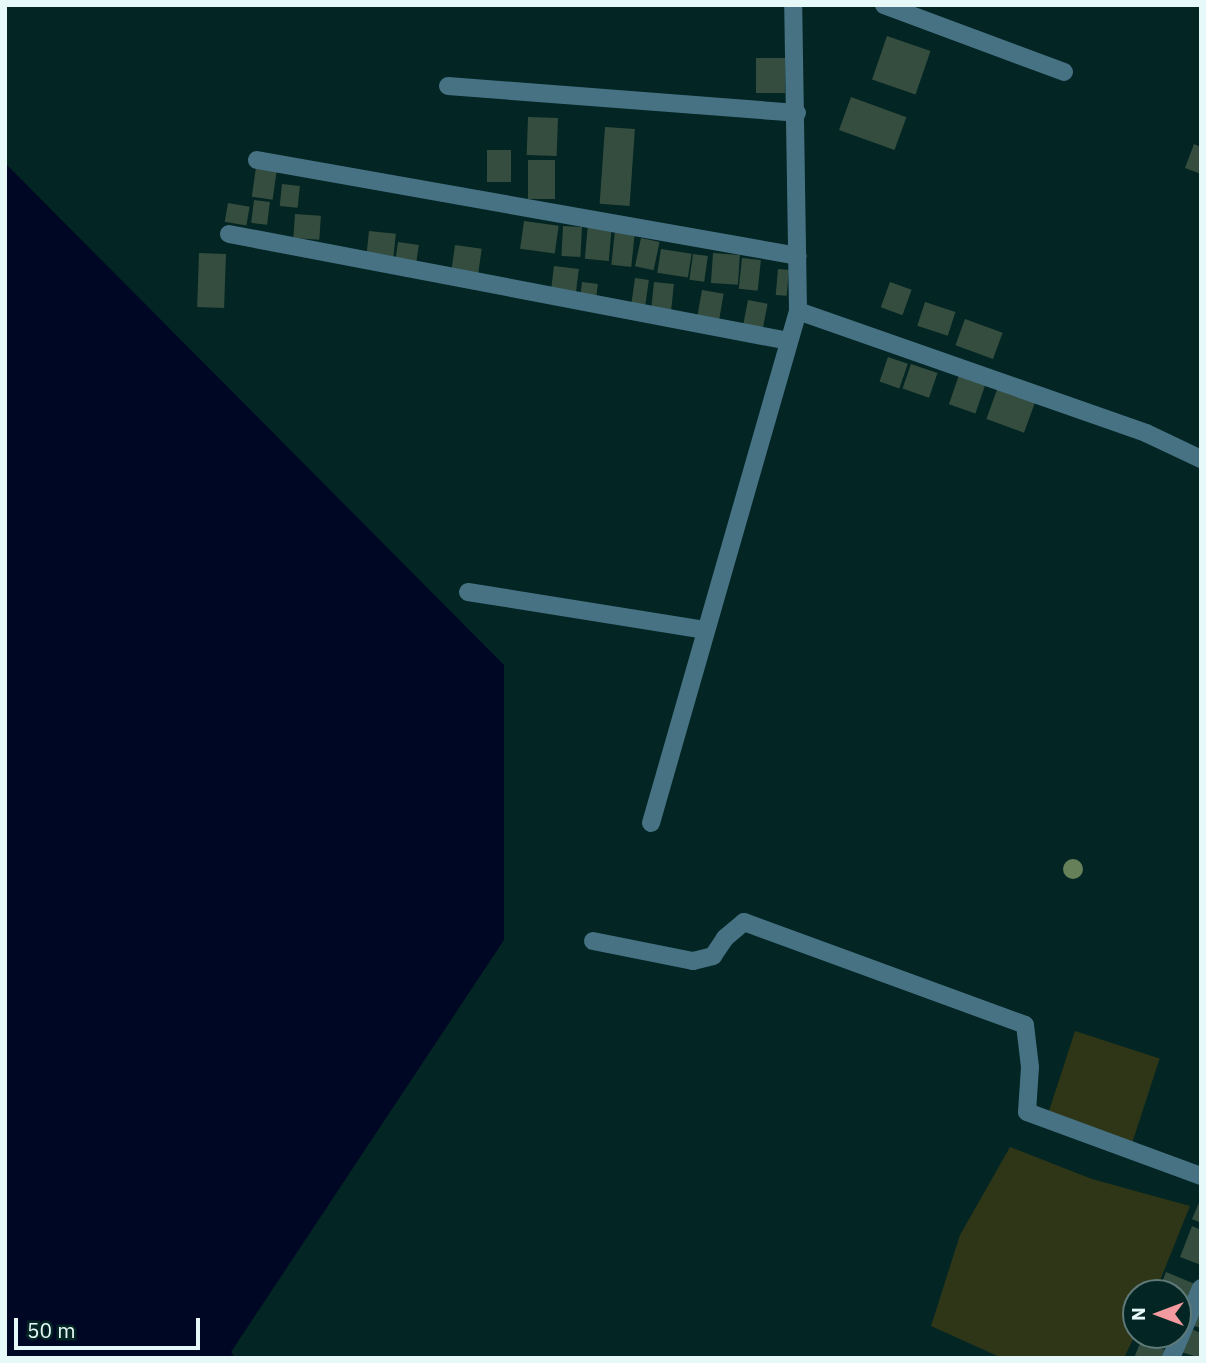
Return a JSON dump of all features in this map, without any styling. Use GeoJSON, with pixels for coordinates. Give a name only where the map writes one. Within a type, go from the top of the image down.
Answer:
{"type":"FeatureCollection","features":[{"type":"Feature","properties":{"kind":"street"},"geometry":{"type":"LineString","coordinates":[[651,823],[798,311],[797,113],[793,5]]}},
{"type":"Feature","properties":{"kind":"street"},"geometry":{"type":"LineString","coordinates":[[884,5],[1064,72]]}},
{"type":"Feature","properties":{"kind":"street"},"geometry":{"type":"LineString","coordinates":[[448,86],[797,113]]}},
{"type":"Feature","properties":{"kind":"street"},"geometry":{"type":"LineString","coordinates":[[257,160],[798,256]]}},
{"type":"Feature","properties":{"kind":"street"},"geometry":{"type":"LineString","coordinates":[[229,234],[789,341]]}},
{"type":"Feature","properties":{"kind":"street"},"geometry":{"type":"LineString","coordinates":[[798,311],[1146,433],[1201,459]]}},
{"type":"Feature","properties":{"kind":"street"},"geometry":{"type":"LineString","coordinates":[[468,592],[706,631]]}},
{"type":"Feature","properties":{"kind":"street"},"geometry":{"type":"LineString","coordinates":[[593,941],[693,961],[713,956],[724,938],[744,922],[1012,1020],[1024,1025],[1030,1068],[1027,1112],[1201,1176]]}},
{"type":"Feature","properties":{"kind":"street"},"geometry":{"type":"LineString","coordinates":[[1171,1358],[1201,1288]]}},
{"type":"Feature","properties":{"kind":"green space"},"geometry":{"type":"Polygon","coordinates":[[[1075,1031],[1160,1059],[1132,1142],[1048,1115],[1075,1031]]]}},
{"type":"Feature","properties":{"kind":"green space"},"geometry":{"type":"Polygon","coordinates":[[[1010,1147],[1092,1179],[1190,1206],[1161,1279],[1122,1279],[1122,1349],[1128,1349],[1124,1358],[1002,1358],[931,1326],[960,1235],[1010,1147]]]}},
{"type":"Feature","properties":{"kind":"water"},"geometry":{"type":"Polygon","coordinates":[[[5,163],[504,665],[504,940],[231,1352],[235,1358],[5,1358],[5,163]]]}},
{"type":"Feature","properties":{"kind":"building"},"geometry":{"type":"Polygon","coordinates":[[[887,36],[930,51],[916,94],[872,79],[887,36]]]}},
{"type":"Feature","properties":{"kind":"building"},"geometry":{"type":"Polygon","coordinates":[[[756,58],[785,58],[785,93],[756,93],[756,58]]]}},
{"type":"Feature","properties":{"kind":"building"},"geometry":{"type":"Polygon","coordinates":[[[851,97],[906,117],[894,150],[839,130],[851,97]]]}},
{"type":"Feature","properties":{"kind":"building"},"geometry":{"type":"Polygon","coordinates":[[[528,117],[558,118],[557,156],[527,155],[528,117]]]}},
{"type":"Feature","properties":{"kind":"building"},"geometry":{"type":"Polygon","coordinates":[[[605,127],[635,129],[630,206],[600,204],[605,127]]]}},
{"type":"Feature","properties":{"kind":"building"},"geometry":{"type":"Polygon","coordinates":[[[1194,144],[1201,147],[1201,174],[1185,168],[1194,144]]]}},
{"type":"Feature","properties":{"kind":"building"},"geometry":{"type":"Polygon","coordinates":[[[487,150],[511,150],[511,182],[487,182],[487,150]]]}},
{"type":"Feature","properties":{"kind":"building"},"geometry":{"type":"Polygon","coordinates":[[[528,160],[555,160],[555,199],[528,199],[528,160]]]}},
{"type":"Feature","properties":{"kind":"building"},"geometry":{"type":"Polygon","coordinates":[[[256,167],[277,170],[273,200],[252,197],[256,167]]]}},
{"type":"Feature","properties":{"kind":"building"},"geometry":{"type":"Polygon","coordinates":[[[282,184],[300,186],[298,208],[280,206],[282,184]]]}},
{"type":"Feature","properties":{"kind":"building"},"geometry":{"type":"Polygon","coordinates":[[[254,200],[270,202],[267,225],[251,223],[254,200]]]}},
{"type":"Feature","properties":{"kind":"building"},"geometry":{"type":"Polygon","coordinates":[[[228,203],[250,207],[246,226],[225,222],[228,203]]]}},
{"type":"Feature","properties":{"kind":"building"},"geometry":{"type":"Polygon","coordinates":[[[295,214],[321,216],[319,240],[293,238],[295,214]]]}},
{"type":"Feature","properties":{"kind":"building"},"geometry":{"type":"Polygon","coordinates":[[[524,221],[559,226],[555,254],[520,249],[524,221]]]}},
{"type":"Feature","properties":{"kind":"building"},"geometry":{"type":"Polygon","coordinates":[[[588,223],[612,225],[609,261],[585,259],[588,223]]]}},
{"type":"Feature","properties":{"kind":"building"},"geometry":{"type":"Polygon","coordinates":[[[563,226],[582,227],[580,257],[561,256],[563,226]]]}},
{"type":"Feature","properties":{"kind":"building"},"geometry":{"type":"Polygon","coordinates":[[[615,230],[635,232],[631,267],[611,265],[615,230]]]}},
{"type":"Feature","properties":{"kind":"building"},"geometry":{"type":"Polygon","coordinates":[[[369,231],[396,234],[393,259],[366,256],[369,231]]]}},
{"type":"Feature","properties":{"kind":"building"},"geometry":{"type":"Polygon","coordinates":[[[641,238],[660,242],[654,270],[635,266],[641,238]]]}},
{"type":"Feature","properties":{"kind":"building"},"geometry":{"type":"Polygon","coordinates":[[[398,242],[419,245],[416,263],[395,260],[398,242]]]}},
{"type":"Feature","properties":{"kind":"building"},"geometry":{"type":"Polygon","coordinates":[[[455,245],[482,249],[478,275],[451,271],[455,245]]]}},
{"type":"Feature","properties":{"kind":"building"},"geometry":{"type":"Polygon","coordinates":[[[661,249],[692,254],[688,278],[657,273],[661,249]]]}},
{"type":"Feature","properties":{"kind":"building"},"geometry":{"type":"Polygon","coordinates":[[[199,253],[226,254],[224,308],[197,307],[199,253]]]}},
{"type":"Feature","properties":{"kind":"building"},"geometry":{"type":"Polygon","coordinates":[[[713,253],[740,255],[738,285],[711,283],[713,253]]]}},
{"type":"Feature","properties":{"kind":"building"},"geometry":{"type":"Polygon","coordinates":[[[693,254],[708,256],[704,282],[689,280],[693,254]]]}},
{"type":"Feature","properties":{"kind":"building"},"geometry":{"type":"Polygon","coordinates":[[[742,258],[761,260],[758,291],[739,289],[742,258]]]}},
{"type":"Feature","properties":{"kind":"building"},"geometry":{"type":"Polygon","coordinates":[[[554,266],[579,269],[576,294],[551,291],[554,266]]]}},
{"type":"Feature","properties":{"kind":"building"},"geometry":{"type":"Polygon","coordinates":[[[778,269],[789,270],[787,296],[776,295],[778,269]]]}},
{"type":"Feature","properties":{"kind":"building"},"geometry":{"type":"Polygon","coordinates":[[[635,278],[649,280],[645,307],[631,305],[635,278]]]}},
{"type":"Feature","properties":{"kind":"building"},"geometry":{"type":"Polygon","coordinates":[[[582,282],[598,284],[596,300],[580,298],[582,282]]]}},
{"type":"Feature","properties":{"kind":"building"},"geometry":{"type":"Polygon","coordinates":[[[654,282],[674,284],[671,310],[651,308],[654,282]]]}},
{"type":"Feature","properties":{"kind":"building"},"geometry":{"type":"Polygon","coordinates":[[[890,282],[912,290],[902,315],[881,307],[890,282]]]}},
{"type":"Feature","properties":{"kind":"building"},"geometry":{"type":"Polygon","coordinates":[[[702,290],[724,294],[719,321],[697,318],[702,290]]]}},
{"type":"Feature","properties":{"kind":"building"},"geometry":{"type":"Polygon","coordinates":[[[748,300],[768,304],[763,329],[743,326],[748,300]]]}},
{"type":"Feature","properties":{"kind":"building"},"geometry":{"type":"Polygon","coordinates":[[[925,302],[955,312],[948,336],[917,326],[925,302]]]}},
{"type":"Feature","properties":{"kind":"building"},"geometry":{"type":"Polygon","coordinates":[[[965,319],[1003,333],[993,359],[955,345],[965,319]]]}},
{"type":"Feature","properties":{"kind":"building"},"geometry":{"type":"Polygon","coordinates":[[[888,357],[908,364],[899,388],[880,382],[888,357]]]}},
{"type":"Feature","properties":{"kind":"building"},"geometry":{"type":"Polygon","coordinates":[[[911,364],[937,373],[929,398],[903,389],[911,364]]]}},
{"type":"Feature","properties":{"kind":"building"},"geometry":{"type":"Polygon","coordinates":[[[959,375],[985,384],[975,413],[949,404],[959,375]]]}},
{"type":"Feature","properties":{"kind":"building"},"geometry":{"type":"Polygon","coordinates":[[[998,387],[1036,401],[1024,433],[986,419],[998,387]]]}},
{"type":"Feature","properties":{"kind":"building"},"geometry":{"type":"Polygon","coordinates":[[[1201,1198],[1201,1223],[1192,1219],[1201,1198]]]}},
{"type":"Feature","properties":{"kind":"building"},"geometry":{"type":"Polygon","coordinates":[[[1192,1226],[1201,1230],[1201,1265],[1180,1257],[1192,1226]]]}},
{"type":"Feature","properties":{"kind":"building"},"geometry":{"type":"Polygon","coordinates":[[[1166,1272],[1183,1279],[1163,1279],[1166,1272]]]}},
{"type":"Feature","properties":{"kind":"building"},"geometry":{"type":"Polygon","coordinates":[[[1201,1310],[1201,1328],[1194,1326],[1201,1310]]]}},
{"type":"Feature","properties":{"kind":"building"},"geometry":{"type":"Polygon","coordinates":[[[1192,1329],[1201,1333],[1201,1358],[1181,1352],[1182,1349],[1192,1349],[1192,1329]]]}},
{"type":"Feature","properties":{"kind":"building"},"geometry":{"type":"Polygon","coordinates":[[[1138,1349],[1165,1350],[1162,1358],[1134,1358],[1138,1349]]]}}]}
